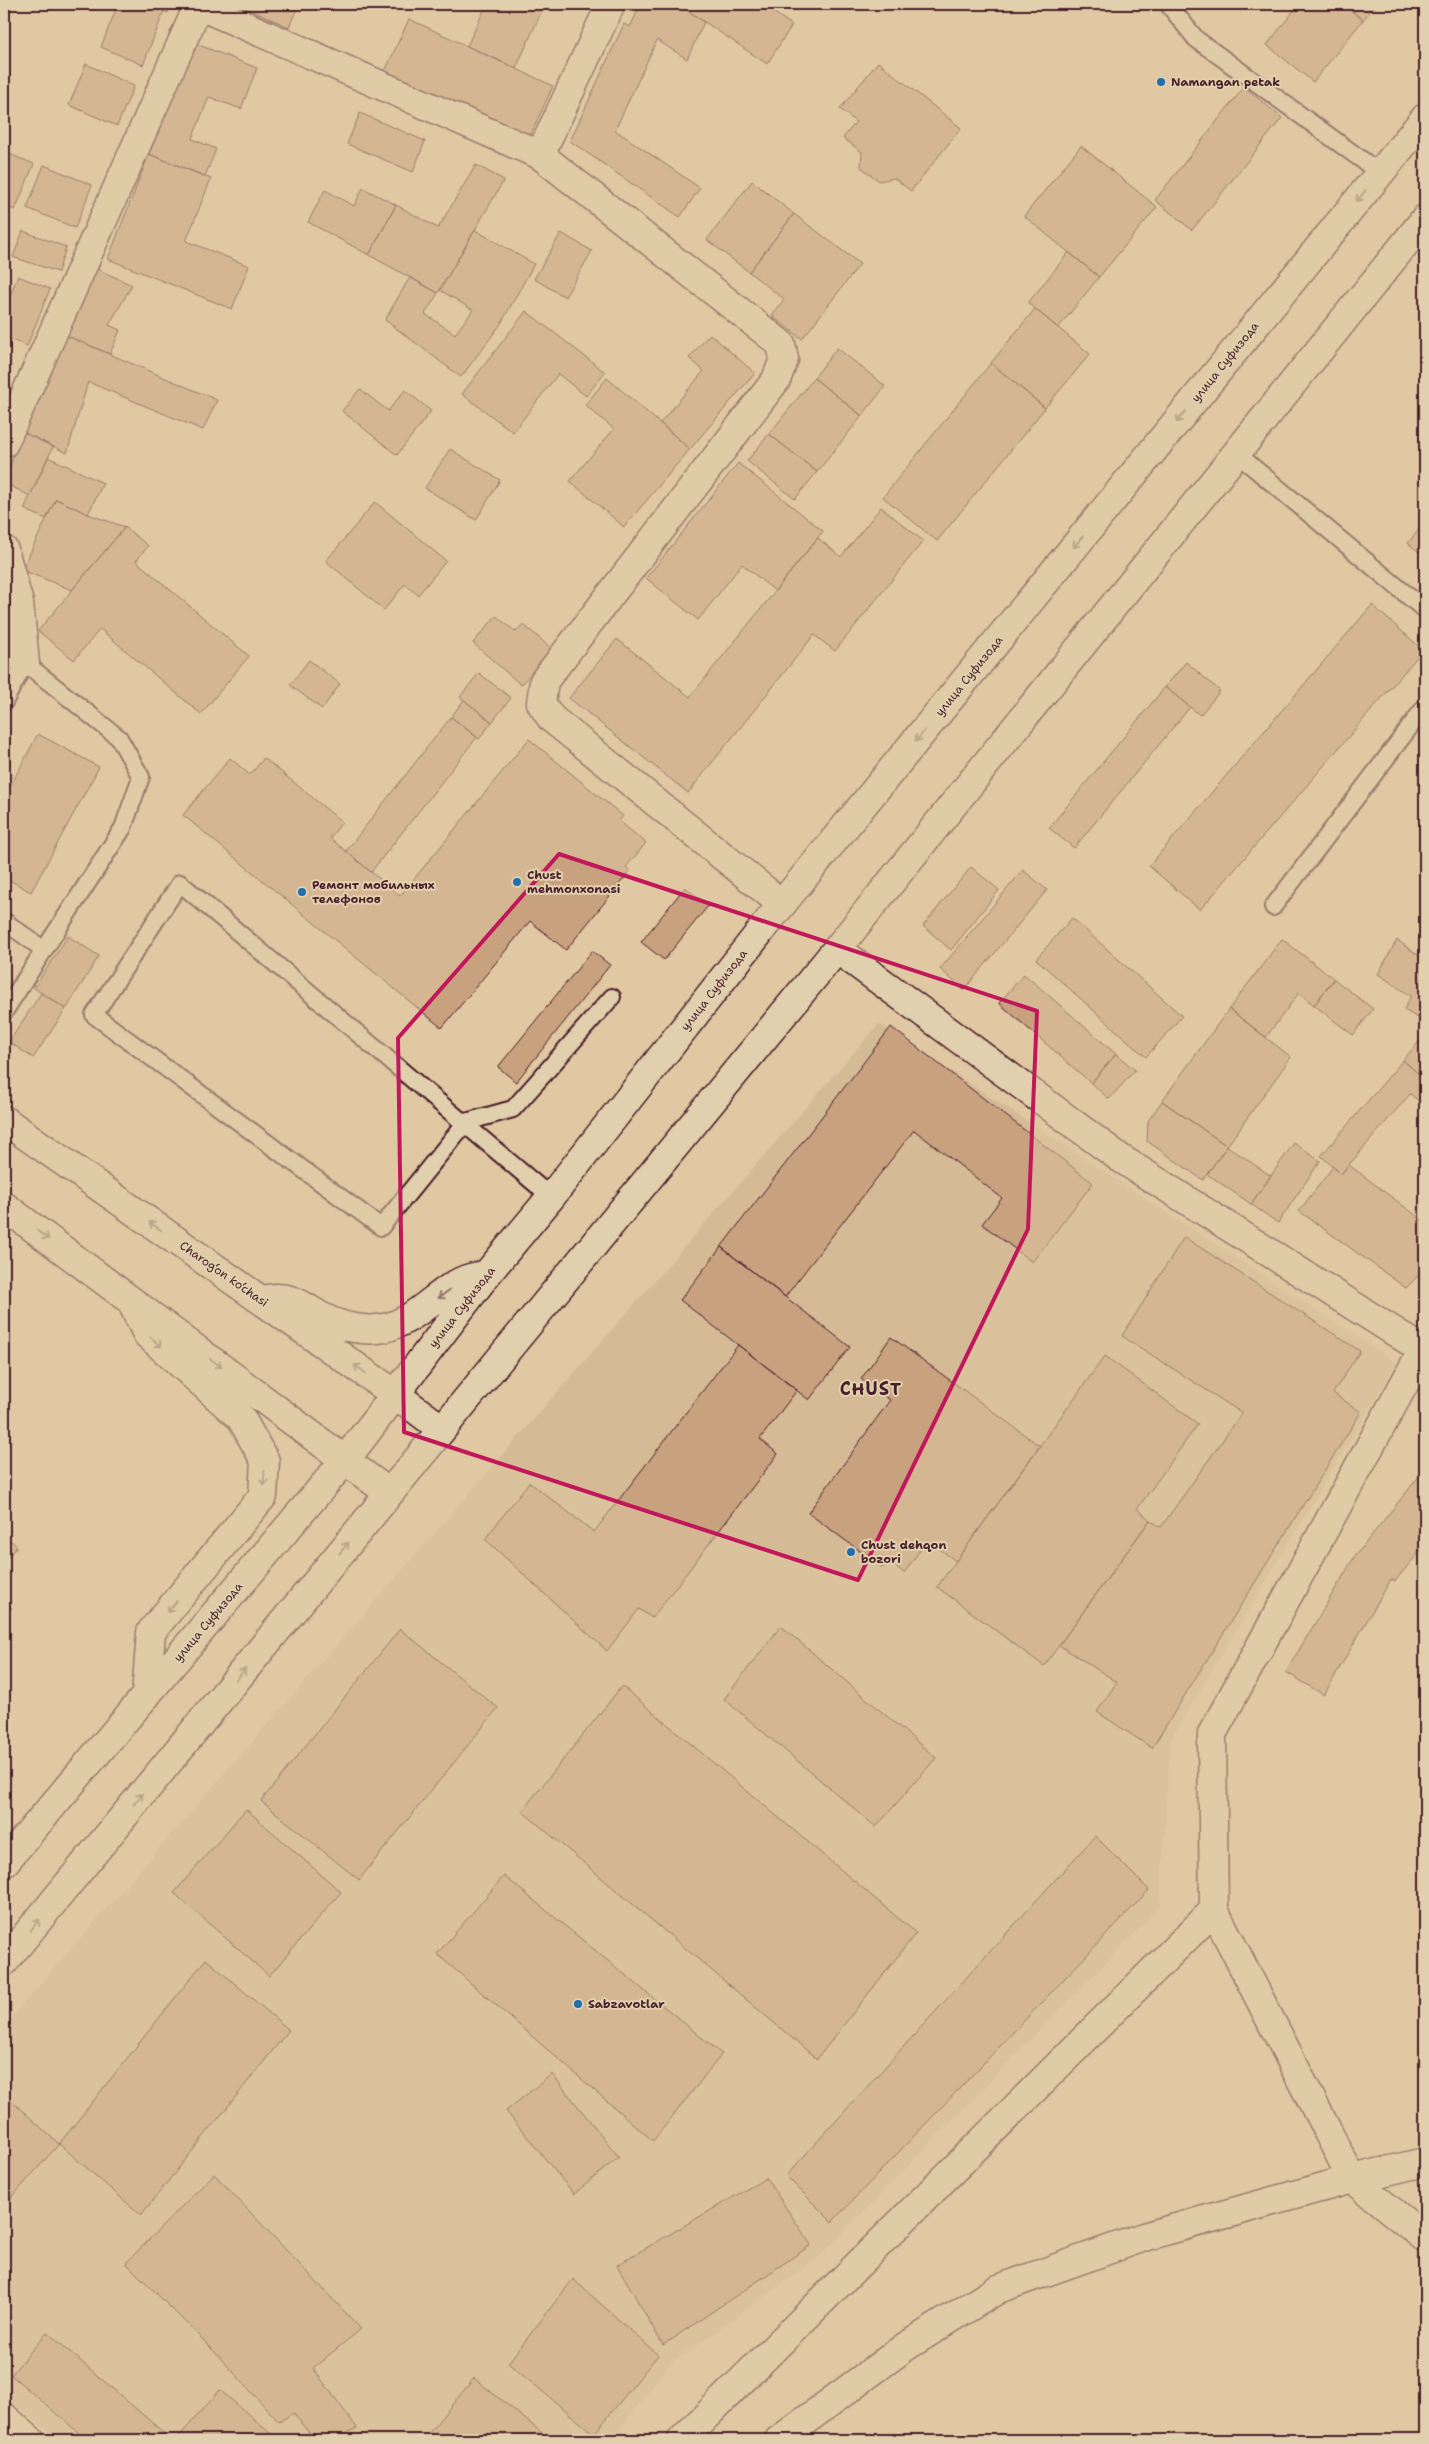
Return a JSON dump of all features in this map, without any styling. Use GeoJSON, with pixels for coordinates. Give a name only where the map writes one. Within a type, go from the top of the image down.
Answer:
{"type":"FeatureCollection","features":[{"type":"Feature","properties":{"kind":"street"},"geometry":{"type":"LineString","coordinates":[[540,156],[611,4]]}},
{"type":"Feature","properties":{"kind":"street"},"geometry":{"type":"LineString","coordinates":[[4,443],[198,5],[540,156],[781,344],[784,359],[776,380],[544,681],[541,703],[552,718],[782,904]]}},
{"type":"Feature","properties":{"kind":"street","name":"улица Суфизода"},"geometry":{"type":"LineString","coordinates":[[4,1863],[346,1459],[487,1274],[551,1197],[782,904],[1425,118]]}},
{"type":"Feature","properties":{"kind":"street"},"geometry":{"type":"LineString","coordinates":[[4,1962],[838,949],[1425,219]]}},
{"type":"Feature","properties":{"kind":"street"},"geometry":{"type":"LineString","coordinates":[[4,550],[19,603],[26,663]]}},
{"type":"Feature","properties":{"kind":"street"},"geometry":{"type":"LineString","coordinates":[[838,949],[1120,1158],[1424,1349],[1212,1734],[1214,1910],[1352,2179],[1425,2238]]}},
{"type":"Feature","properties":{"kind":"street","name":"Charog‘on ko‘chasi"},"geometry":{"type":"LineString","coordinates":[[4,1120],[395,1394],[442,1430]]}},
{"type":"Feature","properties":{"kind":"street"},"geometry":{"type":"LineString","coordinates":[[4,1206],[346,1459],[389,1493]]}},
{"type":"Feature","properties":{"kind":"street"},"geometry":{"type":"LineString","coordinates":[[262,1301],[277,1297],[293,1300],[326,1319],[356,1329],[385,1328],[420,1312],[466,1279],[487,1274]]}},
{"type":"Feature","properties":{"kind":"street"},"geometry":{"type":"LineString","coordinates":[[131,1301],[147,1334],[241,1418],[265,1461],[263,1496],[151,1632],[146,1696]]}},
{"type":"Feature","properties":{"kind":"street"},"geometry":{"type":"LineString","coordinates":[[682,2440],[1214,1910]]}},
{"type":"Feature","properties":{"kind":"street"},"geometry":{"type":"LineString","coordinates":[[779,2440],[906,2347],[998,2289],[1147,2236],[1352,2179],[1425,2162]]}},
{"type":"Feature","properties":{"kind":"street"},"geometry":{"type":"LineString","coordinates":[[4,2416],[30,2440]]}},
{"type":"Feature","properties":{"kind":"lane"},"geometry":{"type":"LineString","coordinates":[[1168,4],[1196,39],[1380,173]]}},
{"type":"Feature","properties":{"kind":"lane"},"geometry":{"type":"LineString","coordinates":[[1236,454],[1425,610]]}},
{"type":"Feature","properties":{"kind":"lane"},"geometry":{"type":"LineString","coordinates":[[4,702],[26,663],[119,738],[141,777],[123,828],[4,1012]]}},
{"type":"Feature","properties":{"kind":"lane"},"geometry":{"type":"LineString","coordinates":[[1273,907],[1425,707]]}},
{"type":"Feature","properties":{"kind":"lane"},"geometry":{"type":"LineString","coordinates":[[551,1197],[466,1122],[180,883],[94,1015],[382,1227],[466,1122],[514,1109],[612,996]]}},
{"type":"Feature","properties":{"kind":"lane"},"geometry":{"type":"LineString","coordinates":[[4,921],[44,950]]}},
{"type":"Feature","properties":{"kind":"highlighted area"},"geometry":{"type":"Polygon","coordinates":[[[559,854],[1037,1011],[1028,1229],[858,1580],[404,1432],[398,1038],[559,854]]]}},
{"type":"Feature","properties":{"kind":"shaded area","name":"Chust dehqon bozori"},"geometry":{"type":"Polygon","coordinates":[[[879,1024],[1397,1363],[1170,1740],[1160,1907],[821,2255],[667,2367],[611,2440],[59,2440],[4,2395],[4,2026],[879,1024]]]}},
{"type":"Feature","properties":{"kind":"building"},"geometry":{"type":"Polygon","coordinates":[[[118,4],[146,4],[164,11],[143,65],[101,47],[118,4]]]}},
{"type":"Feature","properties":{"kind":"building"},"geometry":{"type":"Polygon","coordinates":[[[146,4],[172,4],[168,13],[146,4]]]}},
{"type":"Feature","properties":{"kind":"building"},"geometry":{"type":"Polygon","coordinates":[[[236,4],[299,4],[289,27],[236,4]]]}},
{"type":"Feature","properties":{"kind":"building"},"geometry":{"type":"Polygon","coordinates":[[[487,4],[501,9],[503,4],[545,4],[516,68],[467,46],[487,4]]]}},
{"type":"Feature","properties":{"kind":"building"},"geometry":{"type":"Polygon","coordinates":[[[641,4],[678,4],[704,22],[687,59],[657,40],[615,130],[700,188],[680,217],[570,141],[624,24],[630,27],[641,4]]]}},
{"type":"Feature","properties":{"kind":"building"},"geometry":{"type":"Polygon","coordinates":[[[678,4],[761,4],[792,25],[767,64],[678,4]]]}},
{"type":"Feature","properties":{"kind":"building"},"geometry":{"type":"Polygon","coordinates":[[[1299,4],[1343,4],[1363,20],[1313,82],[1267,45],[1299,4]]]}},
{"type":"Feature","properties":{"kind":"building"},"geometry":{"type":"Polygon","coordinates":[[[1343,4],[1375,4],[1363,20],[1343,4]]]}},
{"type":"Feature","properties":{"kind":"building"},"geometry":{"type":"Polygon","coordinates":[[[409,19],[553,86],[529,138],[385,71],[409,19]]]}},
{"type":"Feature","properties":{"kind":"building"},"geometry":{"type":"Polygon","coordinates":[[[194,43],[257,68],[241,109],[209,97],[192,139],[216,149],[205,176],[149,154],[194,43]]]}},
{"type":"Feature","properties":{"kind":"building"},"geometry":{"type":"Polygon","coordinates":[[[878,62],[961,128],[911,191],[894,178],[879,181],[861,167],[862,152],[843,138],[856,122],[840,109],[878,62]]]}},
{"type":"Feature","properties":{"kind":"building"},"geometry":{"type":"Polygon","coordinates":[[[86,64],[134,86],[117,126],[69,105],[86,64]]]}},
{"type":"Feature","properties":{"kind":"building"},"geometry":{"type":"Polygon","coordinates":[[[1244,87],[1282,118],[1192,230],[1155,200],[1244,87]]]}},
{"type":"Feature","properties":{"kind":"building"},"geometry":{"type":"Polygon","coordinates":[[[360,113],[425,141],[413,172],[347,144],[360,113]]]}},
{"type":"Feature","properties":{"kind":"building"},"geometry":{"type":"Polygon","coordinates":[[[1081,146],[1157,207],[1099,277],[1024,216],[1081,146]]]}},
{"type":"Feature","properties":{"kind":"building"},"geometry":{"type":"Polygon","coordinates":[[[4,152],[34,164],[15,210],[4,205],[4,152]]]}},
{"type":"Feature","properties":{"kind":"building"},"geometry":{"type":"Polygon","coordinates":[[[149,154],[211,179],[186,241],[249,266],[232,309],[108,259],[149,154]]]}},
{"type":"Feature","properties":{"kind":"building"},"geometry":{"type":"Polygon","coordinates":[[[44,165],[92,185],[75,228],[27,208],[44,165]]]}},
{"type":"Feature","properties":{"kind":"building"},"geometry":{"type":"Polygon","coordinates":[[[476,165],[504,180],[438,293],[369,255],[396,205],[438,228],[476,165]]]}},
{"type":"Feature","properties":{"kind":"building"},"geometry":{"type":"Polygon","coordinates":[[[752,181],[794,214],[749,272],[707,240],[752,181]]]}},
{"type":"Feature","properties":{"kind":"building"},"geometry":{"type":"Polygon","coordinates":[[[363,188],[396,205],[369,255],[308,222],[325,190],[354,206],[363,188]]]}},
{"type":"Feature","properties":{"kind":"building"},"geometry":{"type":"Polygon","coordinates":[[[794,214],[860,264],[802,339],[772,316],[784,299],[749,272],[794,214]]]}},
{"type":"Feature","properties":{"kind":"building"},"geometry":{"type":"Polygon","coordinates":[[[475,230],[534,264],[500,325],[461,377],[385,320],[410,277],[438,293],[425,314],[455,334],[473,310],[440,290],[475,230]]]}},
{"type":"Feature","properties":{"kind":"building"},"geometry":{"type":"Polygon","coordinates":[[[23,231],[66,247],[58,272],[13,257],[23,231]]]}},
{"type":"Feature","properties":{"kind":"building"},"geometry":{"type":"Polygon","coordinates":[[[561,233],[592,251],[565,297],[534,279],[561,233]]]}},
{"type":"Feature","properties":{"kind":"building"},"geometry":{"type":"Polygon","coordinates":[[[1069,252],[1099,277],[1058,328],[1028,303],[1069,252]]]}},
{"type":"Feature","properties":{"kind":"building"},"geometry":{"type":"Polygon","coordinates":[[[95,268],[132,285],[109,325],[120,330],[110,354],[60,333],[95,268]]]}},
{"type":"Feature","properties":{"kind":"building"},"geometry":{"type":"Polygon","coordinates":[[[18,276],[50,289],[27,346],[4,337],[4,300],[7,302],[18,276]]]}},
{"type":"Feature","properties":{"kind":"building"},"geometry":{"type":"Polygon","coordinates":[[[1035,309],[1090,354],[1045,408],[991,363],[1035,309]]]}},
{"type":"Feature","properties":{"kind":"building"},"geometry":{"type":"Polygon","coordinates":[[[526,311],[605,372],[586,396],[558,374],[513,432],[462,394],[526,311]]]}},
{"type":"Feature","properties":{"kind":"building"},"geometry":{"type":"Polygon","coordinates":[[[60,333],[217,400],[203,430],[88,382],[67,453],[21,431],[60,333]]]}},
{"type":"Feature","properties":{"kind":"building"},"geometry":{"type":"Polygon","coordinates":[[[710,334],[755,373],[690,449],[660,423],[704,371],[689,358],[710,334]]]}},
{"type":"Feature","properties":{"kind":"building"},"geometry":{"type":"Polygon","coordinates":[[[837,348],[885,386],[862,416],[814,378],[837,348]]]}},
{"type":"Feature","properties":{"kind":"building"},"geometry":{"type":"Polygon","coordinates":[[[991,363],[1045,408],[937,541],[883,497],[991,363]]]}},
{"type":"Feature","properties":{"kind":"building"},"geometry":{"type":"Polygon","coordinates":[[[607,378],[690,449],[624,527],[570,481],[614,429],[585,405],[607,378]]]}},
{"type":"Feature","properties":{"kind":"building"},"geometry":{"type":"Polygon","coordinates":[[[814,378],[862,416],[817,472],[769,434],[814,378]]]}},
{"type":"Feature","properties":{"kind":"building"},"geometry":{"type":"Polygon","coordinates":[[[360,389],[388,411],[405,390],[431,411],[397,455],[342,411],[360,389]]]}},
{"type":"Feature","properties":{"kind":"building"},"geometry":{"type":"Polygon","coordinates":[[[21,431],[53,447],[30,496],[5,483],[21,431]]]}},
{"type":"Feature","properties":{"kind":"building"},"geometry":{"type":"Polygon","coordinates":[[[769,434],[817,472],[795,499],[747,461],[769,434]]]}},
{"type":"Feature","properties":{"kind":"building"},"geometry":{"type":"Polygon","coordinates":[[[450,449],[500,480],[476,520],[425,488],[450,449]]]}},
{"type":"Feature","properties":{"kind":"building"},"geometry":{"type":"Polygon","coordinates":[[[48,457],[103,483],[88,514],[56,499],[46,519],[24,509],[48,457]]]}},
{"type":"Feature","properties":{"kind":"building"},"geometry":{"type":"Polygon","coordinates":[[[738,463],[823,531],[775,591],[742,564],[698,620],[646,578],[738,463]]]}},
{"type":"Feature","properties":{"kind":"building"},"geometry":{"type":"Polygon","coordinates":[[[56,499],[88,514],[125,527],[72,590],[22,570],[56,499]]]}},
{"type":"Feature","properties":{"kind":"building"},"geometry":{"type":"Polygon","coordinates":[[[375,502],[446,561],[418,595],[405,584],[384,610],[326,561],[375,502]]]}},
{"type":"Feature","properties":{"kind":"building"},"geometry":{"type":"Polygon","coordinates":[[[881,507],[923,541],[835,651],[814,635],[688,793],[569,698],[617,639],[690,697],[818,538],[841,557],[881,507]]]}},
{"type":"Feature","properties":{"kind":"building"},"geometry":{"type":"Polygon","coordinates":[[[1425,522],[1425,557],[1408,543],[1425,522]]]}},
{"type":"Feature","properties":{"kind":"building"},"geometry":{"type":"Polygon","coordinates":[[[125,527],[148,546],[136,561],[249,656],[201,714],[100,629],[74,660],[38,631],[125,527]]]}},
{"type":"Feature","properties":{"kind":"building"},"geometry":{"type":"Polygon","coordinates":[[[1372,605],[1423,650],[1200,910],[1149,866],[1372,605]]]}},
{"type":"Feature","properties":{"kind":"building"},"geometry":{"type":"Polygon","coordinates":[[[496,616],[516,632],[523,624],[552,649],[521,685],[473,643],[496,616]]]}},
{"type":"Feature","properties":{"kind":"building"},"geometry":{"type":"Polygon","coordinates":[[[309,660],[340,684],[322,709],[290,685],[309,660]]]}},
{"type":"Feature","properties":{"kind":"building"},"geometry":{"type":"Polygon","coordinates":[[[1186,662],[1220,691],[1200,715],[1165,687],[1186,662]]]}},
{"type":"Feature","properties":{"kind":"building"},"geometry":{"type":"Polygon","coordinates":[[[479,673],[511,698],[492,722],[460,697],[479,673]]]}},
{"type":"Feature","properties":{"kind":"building"},"geometry":{"type":"Polygon","coordinates":[[[1165,687],[1190,707],[1074,848],[1049,828],[1165,687]]]}},
{"type":"Feature","properties":{"kind":"building"},"geometry":{"type":"Polygon","coordinates":[[[464,700],[492,722],[479,739],[451,717],[464,700]]]}},
{"type":"Feature","properties":{"kind":"building"},"geometry":{"type":"Polygon","coordinates":[[[451,717],[477,737],[371,872],[346,851],[451,717]]]}},
{"type":"Feature","properties":{"kind":"building"},"geometry":{"type":"Polygon","coordinates":[[[38,734],[99,767],[31,892],[4,877],[4,798],[38,734]]]}},
{"type":"Feature","properties":{"kind":"building","name":"Chust mehmonxonasi"},"geometry":{"type":"Polygon","coordinates":[[[529,739],[623,816],[619,821],[646,843],[626,867],[630,871],[566,950],[530,921],[442,1028],[183,815],[230,758],[250,775],[264,758],[342,822],[330,838],[400,896],[529,739]]]}},
{"type":"Feature","properties":{"kind":"building"},"geometry":{"type":"Polygon","coordinates":[[[971,867],[999,890],[951,950],[923,926],[971,867]]]}},
{"type":"Feature","properties":{"kind":"building"},"geometry":{"type":"Polygon","coordinates":[[[1023,870],[1047,890],[964,990],[940,969],[1023,870]]]}},
{"type":"Feature","properties":{"kind":"building"},"geometry":{"type":"Polygon","coordinates":[[[685,887],[708,906],[664,960],[641,942],[685,887]]]}},
{"type":"Feature","properties":{"kind":"building"},"geometry":{"type":"Polygon","coordinates":[[[1072,918],[1182,1016],[1146,1057],[1036,959],[1072,918]]]}},
{"type":"Feature","properties":{"kind":"building"},"geometry":{"type":"Polygon","coordinates":[[[68,936],[99,956],[66,1009],[34,988],[68,936]]]}},
{"type":"Feature","properties":{"kind":"building"},"geometry":{"type":"Polygon","coordinates":[[[1282,939],[1334,979],[1314,1005],[1299,993],[1266,1037],[1229,1009],[1282,939]]]}},
{"type":"Feature","properties":{"kind":"building"},"geometry":{"type":"Polygon","coordinates":[[[1397,940],[1425,960],[1425,1022],[1404,1010],[1411,996],[1378,974],[1397,940]]]}},
{"type":"Feature","properties":{"kind":"building"},"geometry":{"type":"Polygon","coordinates":[[[592,951],[610,965],[516,1082],[498,1067],[592,951]]]}},
{"type":"Feature","properties":{"kind":"building"},"geometry":{"type":"Polygon","coordinates":[[[1024,974],[1116,1054],[1091,1083],[999,1003],[1024,974]]]}},
{"type":"Feature","properties":{"kind":"building"},"geometry":{"type":"Polygon","coordinates":[[[1334,979],[1373,1009],[1353,1035],[1314,1005],[1334,979]]]}},
{"type":"Feature","properties":{"kind":"building"},"geometry":{"type":"Polygon","coordinates":[[[41,993],[66,1009],[33,1058],[9,1042],[41,993]]]}},
{"type":"Feature","properties":{"kind":"building"},"geometry":{"type":"Polygon","coordinates":[[[1229,1009],[1291,1057],[1227,1146],[1162,1101],[1229,1009]]]}},
{"type":"Feature","properties":{"kind":"building"},"geometry":{"type":"Polygon","coordinates":[[[891,1027],[1093,1183],[1032,1262],[982,1224],[1002,1198],[914,1130],[785,1297],[721,1247],[891,1027]]]}},
{"type":"Feature","properties":{"kind":"building"},"geometry":{"type":"Polygon","coordinates":[[[1425,1037],[1425,1080],[1403,1060],[1425,1037]]]}},
{"type":"Feature","properties":{"kind":"building"},"geometry":{"type":"Polygon","coordinates":[[[1116,1054],[1135,1070],[1109,1099],[1091,1083],[1116,1054]]]}},
{"type":"Feature","properties":{"kind":"building"},"geometry":{"type":"Polygon","coordinates":[[[1403,1060],[1425,1080],[1425,1106],[1410,1094],[1341,1174],[1321,1156],[1403,1060]]]}},
{"type":"Feature","properties":{"kind":"building"},"geometry":{"type":"Polygon","coordinates":[[[1162,1101],[1227,1146],[1203,1180],[1147,1141],[1148,1121],[1162,1101]]]}},
{"type":"Feature","properties":{"kind":"building"},"geometry":{"type":"Polygon","coordinates":[[[1294,1143],[1320,1161],[1278,1223],[1251,1204],[1294,1143]]]}},
{"type":"Feature","properties":{"kind":"building"},"geometry":{"type":"Polygon","coordinates":[[[1227,1146],[1271,1176],[1251,1204],[1207,1174],[1227,1146]]]}},
{"type":"Feature","properties":{"kind":"building"},"geometry":{"type":"Polygon","coordinates":[[[1349,1165],[1422,1220],[1425,1218],[1425,1269],[1406,1288],[1299,1211],[1333,1167],[1341,1174],[1349,1165]]]}},
{"type":"Feature","properties":{"kind":"building"},"geometry":{"type":"Polygon","coordinates":[[[1184,1237],[1360,1351],[1333,1393],[1361,1412],[1152,1748],[1097,1712],[1117,1682],[1059,1645],[1150,1520],[1161,1527],[1242,1413],[1122,1336],[1184,1237]]]}},
{"type":"Feature","properties":{"kind":"building"},"geometry":{"type":"Polygon","coordinates":[[[721,1247],[850,1347],[809,1400],[680,1300],[721,1247]]]}},
{"type":"Feature","properties":{"kind":"building"},"geometry":{"type":"Polygon","coordinates":[[[891,1337],[1040,1446],[956,1561],[927,1540],[904,1573],[889,1561],[883,1568],[808,1513],[890,1400],[861,1379],[891,1337]]]}},
{"type":"Feature","properties":{"kind":"building"},"geometry":{"type":"Polygon","coordinates":[[[738,1345],[797,1390],[760,1439],[778,1454],[652,1618],[639,1609],[607,1651],[485,1539],[529,1482],[594,1532],[738,1345]]]}},
{"type":"Feature","properties":{"kind":"building"},"geometry":{"type":"Polygon","coordinates":[[[1105,1356],[1198,1424],[1137,1509],[1150,1520],[1044,1666],[937,1587],[1105,1356]]]}},
{"type":"Feature","properties":{"kind":"building"},"geometry":{"type":"Polygon","coordinates":[[[1425,1469],[1425,1545],[1395,1581],[1391,1579],[1324,1695],[1286,1672],[1355,1556],[1425,1469]]]}},
{"type":"Feature","properties":{"kind":"building"},"geometry":{"type":"Polygon","coordinates":[[[4,1535],[17,1546],[4,1562],[4,1535]]]}},
{"type":"Feature","properties":{"kind":"building"},"geometry":{"type":"Polygon","coordinates":[[[4,1601],[12,1608],[4,1618],[4,1601]]]}},
{"type":"Feature","properties":{"kind":"building"},"geometry":{"type":"Polygon","coordinates":[[[781,1626],[936,1758],[876,1827],[724,1699],[781,1626]]]}},
{"type":"Feature","properties":{"kind":"building"},"geometry":{"type":"Polygon","coordinates":[[[400,1629],[498,1708],[359,1880],[261,1801],[400,1629]]]}},
{"type":"Feature","properties":{"kind":"building"},"geometry":{"type":"Polygon","coordinates":[[[622,1686],[916,1933],[817,2059],[522,1811],[622,1686]]]}},
{"type":"Feature","properties":{"kind":"building"},"geometry":{"type":"Polygon","coordinates":[[[246,1809],[341,1892],[269,1976],[174,1893],[246,1809]]]}},
{"type":"Feature","properties":{"kind":"building"},"geometry":{"type":"Polygon","coordinates":[[[1095,1836],[1149,1890],[832,2222],[786,2176],[1095,1836]]]}},
{"type":"Feature","properties":{"kind":"building","name":"Sabzavotlar"},"geometry":{"type":"Polygon","coordinates":[[[504,1876],[722,2054],[653,2141],[437,1954],[504,1876]]]}},
{"type":"Feature","properties":{"kind":"building"},"geometry":{"type":"Polygon","coordinates":[[[206,1959],[289,2030],[141,2215],[59,2144],[206,1959]]]}},
{"type":"Feature","properties":{"kind":"building"},"geometry":{"type":"Polygon","coordinates":[[[552,2074],[619,2157],[574,2194],[506,2111],[552,2074]]]}},
{"type":"Feature","properties":{"kind":"building"},"geometry":{"type":"Polygon","coordinates":[[[4,2094],[59,2144],[4,2206],[4,2094]]]}},
{"type":"Feature","properties":{"kind":"building"},"geometry":{"type":"Polygon","coordinates":[[[214,2174],[361,2329],[313,2368],[357,2428],[333,2440],[315,2440],[293,2413],[279,2422],[211,2348],[126,2263],[214,2174]]]}},
{"type":"Feature","properties":{"kind":"building"},"geometry":{"type":"Polygon","coordinates":[[[766,2178],[811,2245],[663,2345],[617,2265],[766,2178]]]}},
{"type":"Feature","properties":{"kind":"building"},"geometry":{"type":"Polygon","coordinates":[[[573,2279],[658,2355],[594,2434],[508,2363],[573,2279]]]}},
{"type":"Feature","properties":{"kind":"building"},"geometry":{"type":"Polygon","coordinates":[[[47,2332],[172,2440],[87,2440],[11,2375],[47,2332]]]}},
{"type":"Feature","properties":{"kind":"building"},"geometry":{"type":"Polygon","coordinates":[[[474,2378],[551,2440],[423,2440],[474,2378]]]}},
{"type":"Feature","properties":{"kind":"building"},"geometry":{"type":"Polygon","coordinates":[[[220,2390],[278,2440],[176,2440],[220,2390]]]}},
{"type":"Feature","properties":{"kind":"place","name":"Namangan petak"},"geometry":{"type":"Point","coordinates":[1161,82]}},
{"type":"Feature","properties":{"kind":"place","name":"Chust mehmonxonasi"},"geometry":{"type":"Point","coordinates":[517,882]}},
{"type":"Feature","properties":{"kind":"place","name":"Ремонт мобильных телефонов"},"geometry":{"type":"Point","coordinates":[302,892]}},
{"type":"Feature","properties":{"kind":"place","name":"Chust dehqon bozori"},"geometry":{"type":"Point","coordinates":[851,1552]}},
{"type":"Feature","properties":{"kind":"place","name":"Sabzavotlar"},"geometry":{"type":"Point","coordinates":[578,2004]}},
{"type":"Feature","properties":{"kind":"district","name":"CHUST"},"geometry":{"type":"Point","coordinates":[871,1389]}}]}
